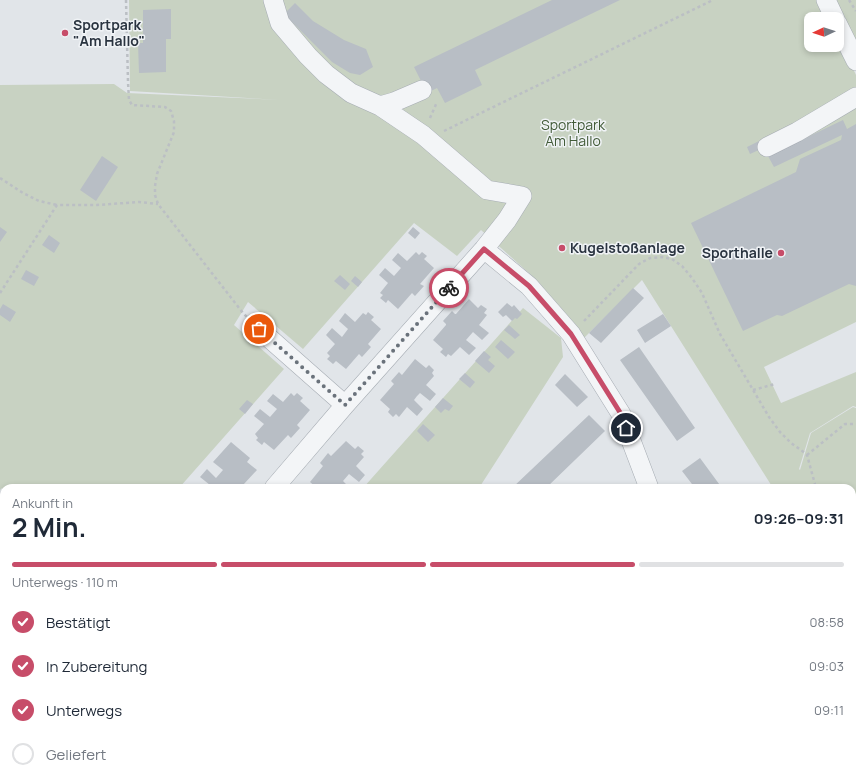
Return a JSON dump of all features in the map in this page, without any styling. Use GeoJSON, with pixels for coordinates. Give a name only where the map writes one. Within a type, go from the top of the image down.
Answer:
{"type":"FeatureCollection","features":[{"type":"Feature","properties":{"kind":"street"},"geometry":{"type":"LineString","coordinates":[[273,0],[280,23],[308,56],[326,74],[351,93],[380,106],[428,139],[487,190],[522,196],[507,220],[484,249],[345,405],[277,484]]}},
{"type":"Feature","properties":{"kind":"street"},"geometry":{"type":"LineString","coordinates":[[826,0],[832,12]]}},
{"type":"Feature","properties":{"kind":"street"},"geometry":{"type":"LineString","coordinates":[[844,37],[856,62]]}},
{"type":"Feature","properties":{"kind":"street"},"geometry":{"type":"LineString","coordinates":[[380,106],[394,102],[422,90]]}},
{"type":"Feature","properties":{"kind":"street"},"geometry":{"type":"LineString","coordinates":[[767,147],[797,132],[856,97]]}},
{"type":"Feature","properties":{"kind":"street"},"geometry":{"type":"LineString","coordinates":[[484,249],[529,286],[571,334],[621,414],[648,484]]}},
{"type":"Feature","properties":{"kind":"street"},"geometry":{"type":"LineString","coordinates":[[259,329],[345,405]]}},
{"type":"Feature","properties":{"kind":"path"},"geometry":{"type":"LineString","coordinates":[[126,0],[129,100],[132,105],[165,107],[171,111],[174,121],[174,132],[155,186],[155,195],[158,204],[243,313],[259,329]]}},
{"type":"Feature","properties":{"kind":"path"},"geometry":{"type":"LineString","coordinates":[[428,139],[713,0]]}},
{"type":"Feature","properties":{"kind":"path"},"geometry":{"type":"LineString","coordinates":[[849,0],[856,11]]}},
{"type":"Feature","properties":{"kind":"path"},"geometry":{"type":"LineString","coordinates":[[0,178],[23,193],[39,201],[57,205],[97,206],[139,202],[158,204]]}},
{"type":"Feature","properties":{"kind":"path"},"geometry":{"type":"LineString","coordinates":[[0,293],[57,205]]}},
{"type":"Feature","properties":{"kind":"path"},"geometry":{"type":"LineString","coordinates":[[571,334],[639,264],[650,258],[662,257],[672,259],[682,266],[702,293],[720,334],[769,418],[791,443],[807,455],[815,484]]}},
{"type":"Feature","properties":{"kind":"path"},"geometry":{"type":"LineString","coordinates":[[753,390],[775,384]]}},
{"type":"Feature","properties":{"kind":"path"},"geometry":{"type":"LineString","coordinates":[[807,455],[845,424],[856,424]]}},
{"type":"Feature","properties":{"kind":"green space","name":"Sportpark Am Hallo"},"geometry":{"type":"Polygon","coordinates":[[[129,0],[820,0],[826,12],[804,12],[804,52],[844,52],[844,50],[856,75],[856,322],[764,367],[781,403],[856,372],[856,407],[853,406],[810,433],[799,469],[800,470],[811,433],[853,407],[856,408],[856,484],[770,484],[642,280],[584,338],[531,275],[481,230],[457,256],[414,223],[303,349],[248,302],[234,325],[284,369],[183,484],[0,484],[0,85],[114,84],[127,93],[281,100],[130,91],[129,0]]]}},
{"type":"Feature","properties":{"kind":"green space"},"geometry":{"type":"Polygon","coordinates":[[[833,0],[856,0],[856,47],[844,22],[844,12],[839,12],[833,0]]]}},
{"type":"Feature","properties":{"kind":"green space"},"geometry":{"type":"Polygon","coordinates":[[[523,308],[561,338],[563,357],[482,484],[367,484],[523,308]]]}},
{"type":"Feature","properties":{"kind":"building"},"geometry":{"type":"Polygon","coordinates":[[[552,0],[620,0],[475,70],[482,85],[445,103],[437,88],[427,93],[414,67],[552,0]]]}},
{"type":"Feature","properties":{"kind":"building"},"geometry":{"type":"Polygon","coordinates":[[[295,3],[313,21],[344,40],[366,49],[373,67],[360,75],[350,73],[332,62],[284,14],[295,3]]]}},
{"type":"Feature","properties":{"kind":"building"},"geometry":{"type":"Polygon","coordinates":[[[171,9],[171,39],[166,39],[166,72],[139,73],[138,43],[143,43],[143,10],[171,9]]]}},
{"type":"Feature","properties":{"kind":"building","name":"Sporthalle"},"geometry":{"type":"Polygon","coordinates":[[[843,120],[847,129],[856,124],[856,286],[849,284],[782,316],[777,315],[743,331],[691,223],[796,172],[800,159],[841,140],[842,135],[774,167],[768,156],[843,120]]]}},
{"type":"Feature","properties":{"kind":"building"},"geometry":{"type":"Polygon","coordinates":[[[761,140],[765,147],[750,154],[747,147],[761,140]]]}},
{"type":"Feature","properties":{"kind":"building"},"geometry":{"type":"Polygon","coordinates":[[[102,156],[118,167],[96,201],[80,190],[102,156]]]}},
{"type":"Feature","properties":{"kind":"building"},"geometry":{"type":"Polygon","coordinates":[[[0,227],[7,232],[0,242],[0,227]]]}},
{"type":"Feature","properties":{"kind":"building"},"geometry":{"type":"Polygon","coordinates":[[[413,227],[420,233],[415,239],[408,233],[413,227]]]}},
{"type":"Feature","properties":{"kind":"building"},"geometry":{"type":"Polygon","coordinates":[[[49,235],[60,243],[54,253],[42,245],[49,235]]]}},
{"type":"Feature","properties":{"kind":"building"},"geometry":{"type":"Polygon","coordinates":[[[416,252],[419,255],[422,252],[427,256],[424,259],[434,268],[420,284],[424,286],[415,296],[412,293],[398,309],[388,300],[386,303],[380,298],[383,295],[380,293],[388,283],[379,275],[385,268],[394,276],[401,268],[392,260],[398,253],[407,261],[416,252]]]}},
{"type":"Feature","properties":{"kind":"building"},"geometry":{"type":"Polygon","coordinates":[[[26,270],[39,277],[34,286],[21,279],[26,270]]]}},
{"type":"Feature","properties":{"kind":"building"},"geometry":{"type":"Polygon","coordinates":[[[340,275],[350,284],[345,290],[334,281],[340,275]]]}},
{"type":"Feature","properties":{"kind":"building"},"geometry":{"type":"Polygon","coordinates":[[[355,276],[362,282],[358,287],[351,281],[355,276]]]}},
{"type":"Feature","properties":{"kind":"building"},"geometry":{"type":"Polygon","coordinates":[[[633,288],[644,298],[601,343],[589,333],[633,288]]]}},
{"type":"Feature","properties":{"kind":"building"},"geometry":{"type":"Polygon","coordinates":[[[469,299],[478,308],[481,305],[487,309],[484,313],[487,315],[479,325],[489,333],[482,340],[473,332],[466,340],[476,348],[469,355],[460,347],[451,356],[448,354],[446,357],[440,352],[443,349],[433,340],[446,325],[443,321],[452,311],[456,314],[469,299]]]}},
{"type":"Feature","properties":{"kind":"building"},"geometry":{"type":"Polygon","coordinates":[[[507,303],[512,307],[514,305],[522,314],[517,319],[515,318],[512,321],[506,315],[503,317],[498,312],[507,303]]]}},
{"type":"Feature","properties":{"kind":"building"},"geometry":{"type":"Polygon","coordinates":[[[3,304],[16,312],[10,322],[0,315],[0,309],[3,304]]]}},
{"type":"Feature","properties":{"kind":"building"},"geometry":{"type":"Polygon","coordinates":[[[368,312],[374,317],[371,320],[381,329],[368,344],[371,347],[362,357],[359,354],[346,369],[336,361],[333,364],[327,359],[330,356],[327,353],[335,344],[326,335],[332,328],[342,337],[348,329],[339,321],[345,313],[355,322],[363,313],[366,315],[368,312]]]}},
{"type":"Feature","properties":{"kind":"building"},"geometry":{"type":"Polygon","coordinates":[[[663,314],[671,326],[645,343],[637,330],[663,314]]]}},
{"type":"Feature","properties":{"kind":"building"},"geometry":{"type":"Polygon","coordinates":[[[509,325],[520,335],[515,339],[504,330],[509,325]]]}},
{"type":"Feature","properties":{"kind":"building"},"geometry":{"type":"Polygon","coordinates":[[[501,340],[515,352],[508,359],[495,347],[501,340]]]}},
{"type":"Feature","properties":{"kind":"building"},"geometry":{"type":"Polygon","coordinates":[[[639,347],[695,428],[677,441],[620,360],[639,347]]]}},
{"type":"Feature","properties":{"kind":"building"},"geometry":{"type":"Polygon","coordinates":[[[484,351],[491,357],[488,360],[495,366],[489,373],[475,361],[484,351]]]}},
{"type":"Feature","properties":{"kind":"building"},"geometry":{"type":"Polygon","coordinates":[[[415,359],[426,368],[429,365],[434,370],[432,373],[434,376],[426,385],[436,394],[430,401],[420,393],[417,396],[414,400],[423,409],[417,416],[407,407],[399,417],[396,414],[393,417],[388,412],[390,409],[380,400],[394,384],[391,381],[399,372],[402,375],[415,359]]]}},
{"type":"Feature","properties":{"kind":"building"},"geometry":{"type":"Polygon","coordinates":[[[465,373],[475,382],[470,388],[459,379],[465,373]]]}},
{"type":"Feature","properties":{"kind":"building"},"geometry":{"type":"Polygon","coordinates":[[[565,374],[588,397],[577,407],[555,385],[565,374]]]}},
{"type":"Feature","properties":{"kind":"building"},"geometry":{"type":"Polygon","coordinates":[[[291,393],[294,396],[297,393],[303,398],[300,401],[310,410],[297,425],[300,428],[291,438],[288,435],[274,450],[264,442],[262,445],[256,440],[258,438],[255,434],[264,424],[254,416],[260,409],[270,417],[277,409],[267,401],[273,394],[283,402],[291,393]]]}},
{"type":"Feature","properties":{"kind":"building"},"geometry":{"type":"Polygon","coordinates":[[[443,398],[453,406],[449,411],[445,409],[441,413],[435,407],[443,398]]]}},
{"type":"Feature","properties":{"kind":"building"},"geometry":{"type":"Polygon","coordinates":[[[247,400],[253,404],[245,414],[239,409],[247,400]]]}},
{"type":"Feature","properties":{"kind":"building"},"geometry":{"type":"Polygon","coordinates":[[[589,415],[605,431],[550,484],[516,484],[589,415]]]}},
{"type":"Feature","properties":{"kind":"building"},"geometry":{"type":"Polygon","coordinates":[[[423,424],[435,435],[428,442],[417,431],[423,424]]]}},
{"type":"Feature","properties":{"kind":"building"},"geometry":{"type":"Polygon","coordinates":[[[346,441],[355,449],[358,446],[364,451],[361,454],[364,457],[356,466],[365,475],[359,482],[349,474],[343,481],[346,484],[312,484],[310,482],[323,466],[320,463],[328,453],[331,456],[346,441]]]}},
{"type":"Feature","properties":{"kind":"building"},"geometry":{"type":"Polygon","coordinates":[[[231,442],[250,458],[247,462],[257,470],[244,484],[209,484],[200,477],[207,469],[216,478],[223,470],[213,462],[231,442]]]}},
{"type":"Feature","properties":{"kind":"building"},"geometry":{"type":"Polygon","coordinates":[[[700,458],[719,484],[692,484],[682,471],[700,458]]]}},
{"type":"Feature","properties":{"kind":"way so far"},"geometry":{"type":"LineString","coordinates":[[259,329],[345,405],[449,288]]}},
{"type":"Feature","properties":{"kind":"place","name":"Sportpark \"Am Hallo\""},"geometry":{"type":"Point","coordinates":[65,33]}},
{"type":"Feature","properties":{"kind":"place","name":"Kugelstoßanlage"},"geometry":{"type":"Point","coordinates":[562,248]}},
{"type":"Feature","properties":{"kind":"place","name":"Sporthalle"},"geometry":{"type":"Point","coordinates":[781,253]}},
{"type":"Feature","properties":{"kind":"route"},"geometry":{"type":"LineString","coordinates":[[449,288],[484,249],[529,286],[571,334],[621,414],[626,428]]}}]}
